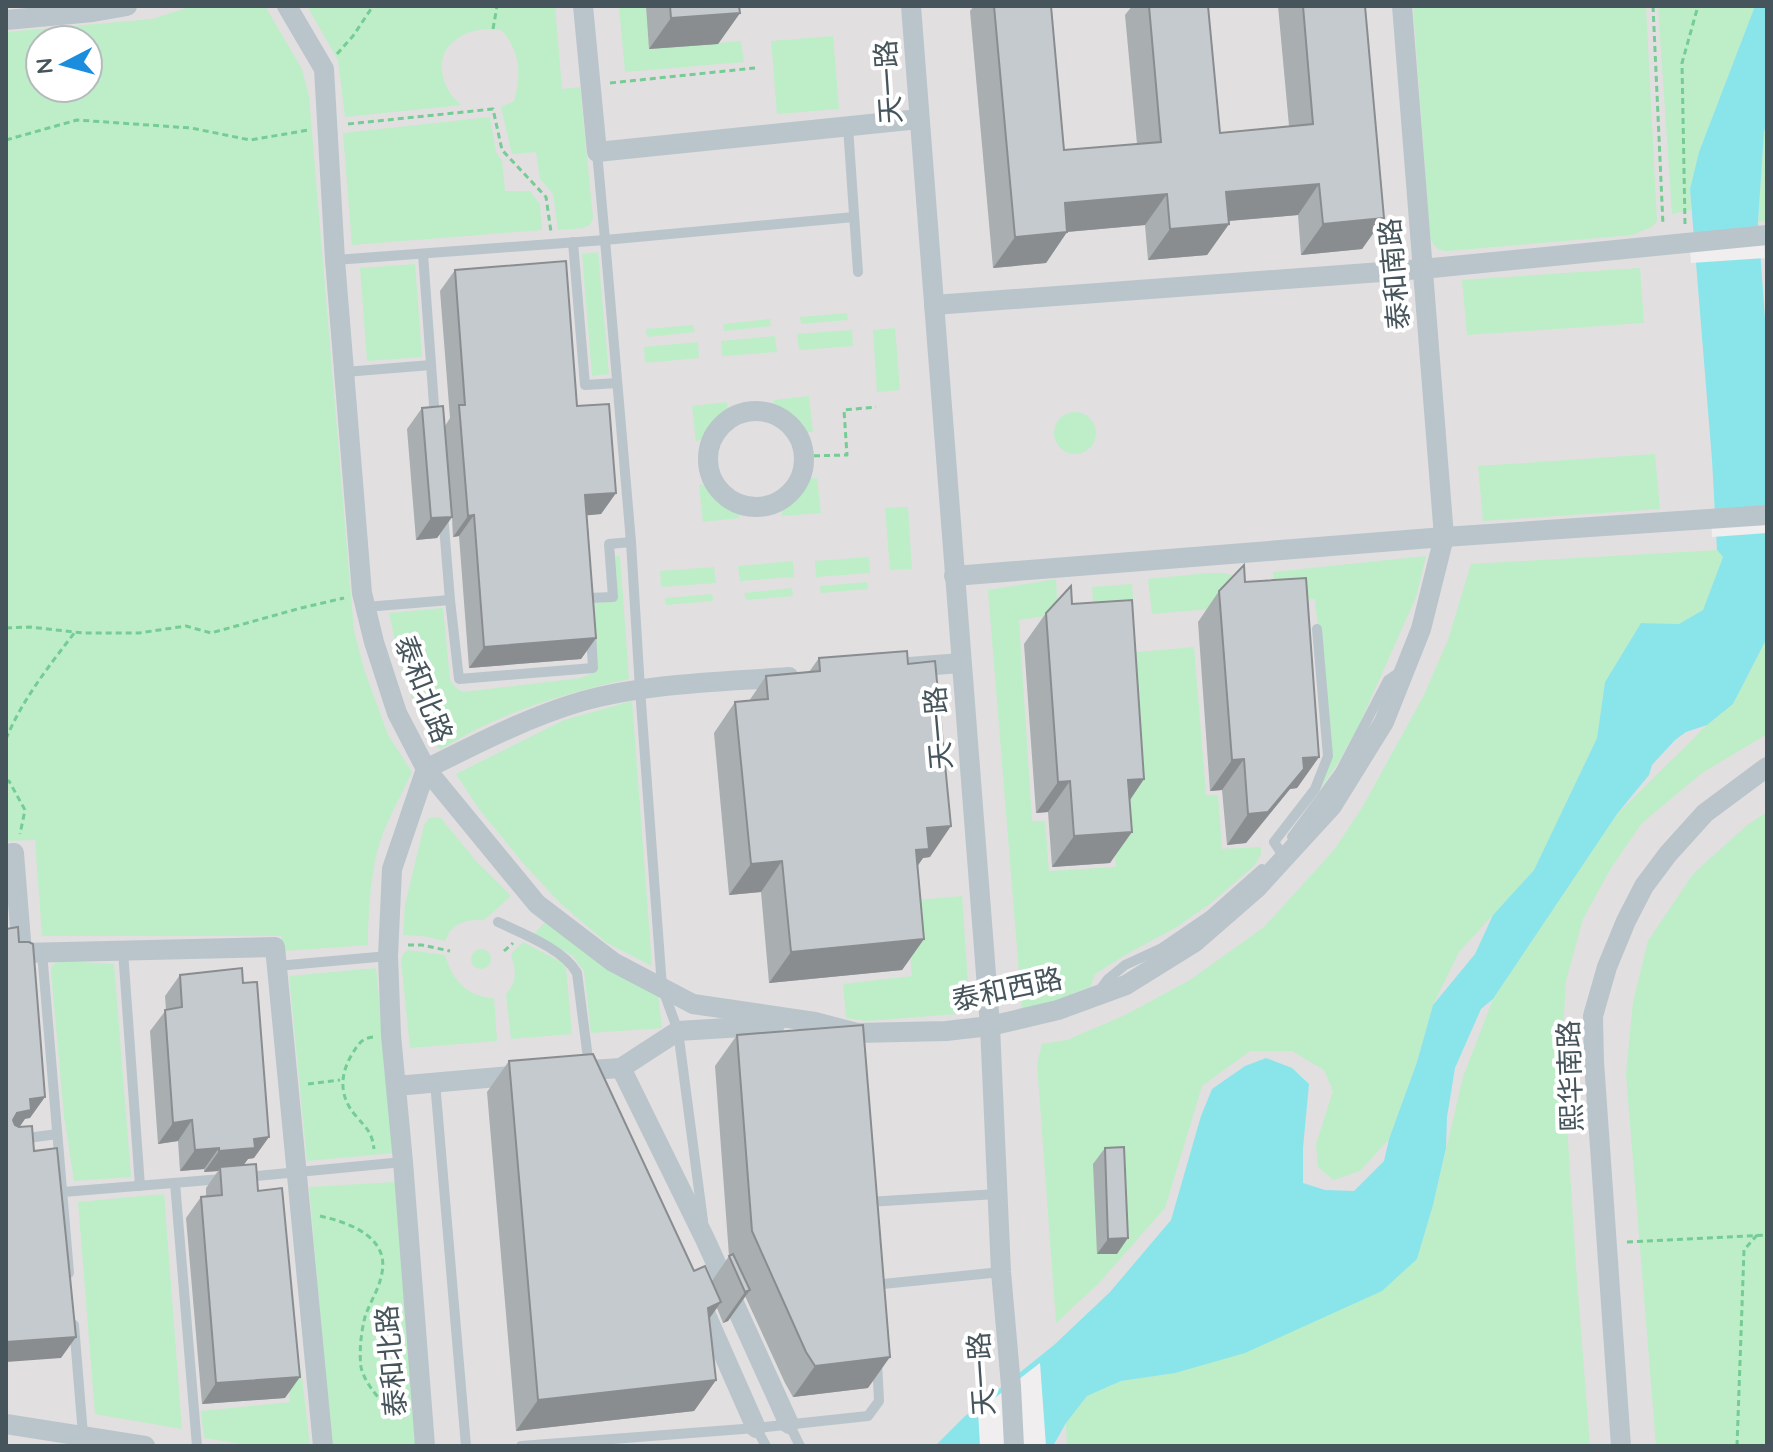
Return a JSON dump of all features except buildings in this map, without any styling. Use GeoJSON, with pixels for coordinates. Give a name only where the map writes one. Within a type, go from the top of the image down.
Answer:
{"type":"FeatureCollection","features":[{"type":"Feature","properties":{"kind":"street"},"geometry":{"type":"LineString","coordinates":[[6,20],[127,6]]}},
{"type":"Feature","properties":{"kind":"street","name":"泰和北路"},"geometry":{"type":"LineString","coordinates":[[287,6],[324,69],[335,260],[364,600],[397,713],[426,769],[392,869],[389,952],[391,1035],[425,1446]]}},
{"type":"Feature","properties":{"kind":"street"},"geometry":{"type":"LineString","coordinates":[[583,6],[597,152],[919,119]]}},
{"type":"Feature","properties":{"kind":"street","name":"天一路"},"geometry":{"type":"LineString","coordinates":[[911,6],[990,1026],[1001,1272],[1014,1446]]}},
{"type":"Feature","properties":{"kind":"street","name":"泰和南路"},"geometry":{"type":"LineString","coordinates":[[1402,6],[1444,537]]}},
{"type":"Feature","properties":{"kind":"street"},"geometry":{"type":"LineString","coordinates":[[934,305],[1422,269],[1767,235]]}},
{"type":"Feature","properties":{"kind":"street"},"geometry":{"type":"LineString","coordinates":[[753,411],[768,412],[794,428],[804,456],[803,471],[797,485],[774,504],[759,507],[744,506],[730,500],[719,490],[708,462],[716,433],[739,414],[753,411]]}},
{"type":"Feature","properties":{"kind":"street"},"geometry":{"type":"LineString","coordinates":[[954,576],[1767,515]]}},
{"type":"Feature","properties":{"kind":"street","name":"泰和西路"},"geometry":{"type":"LineString","coordinates":[[426,769],[537,904],[613,962],[693,1004],[815,1022],[857,1041],[990,1026],[1058,1010],[1126,985],[1195,942],[1257,888],[1332,806],[1384,722],[1421,629],[1444,537]]}},
{"type":"Feature","properties":{"kind":"street"},"geometry":{"type":"LineString","coordinates":[[884,669],[961,663]]}},
{"type":"Feature","properties":{"kind":"street"},"geometry":{"type":"LineString","coordinates":[[426,769],[476,744],[582,701],[640,689],[808,675]]}},
{"type":"Feature","properties":{"kind":"street","name":"熙华南路"},"geometry":{"type":"LineString","coordinates":[[1621,1446],[1593,1016],[1607,967],[1644,886],[1705,813],[1767,767]]}},
{"type":"Feature","properties":{"kind":"street"},"geometry":{"type":"LineString","coordinates":[[10,853],[22,953],[275,947],[323,1446]]}},
{"type":"Feature","properties":{"kind":"street"},"geometry":{"type":"LineString","coordinates":[[396,1086],[593,1077],[621,1068],[678,1031],[815,1022]]}},
{"type":"Feature","properties":{"kind":"street"},"geometry":{"type":"LineString","coordinates":[[621,1068],[705,1239],[789,1424]]}},
{"type":"Feature","properties":{"kind":"street"},"geometry":{"type":"LineString","coordinates":[[693,1287],[761,1437]]}},
{"type":"Feature","properties":{"kind":"street"},"geometry":{"type":"LineString","coordinates":[[6,1424],[83,1435],[110,1443],[145,1446]]}},
{"type":"Feature","properties":{"kind":"lane"},"geometry":{"type":"LineString","coordinates":[[848,127],[858,272]]}},
{"type":"Feature","properties":{"kind":"lane"},"geometry":{"type":"LineString","coordinates":[[597,152],[631,542],[662,987],[678,1031],[705,1239]]}},
{"type":"Feature","properties":{"kind":"lane"},"geometry":{"type":"LineString","coordinates":[[335,260],[854,217]]}},
{"type":"Feature","properties":{"kind":"lane"},"geometry":{"type":"LineString","coordinates":[[573,242],[585,385],[617,383]]}},
{"type":"Feature","properties":{"kind":"lane"},"geometry":{"type":"LineString","coordinates":[[423,254],[436,428]]}},
{"type":"Feature","properties":{"kind":"lane"},"geometry":{"type":"LineString","coordinates":[[345,372],[431,365]]}},
{"type":"Feature","properties":{"kind":"lane"},"geometry":{"type":"LineString","coordinates":[[442,506],[459,679],[593,668],[590,626]]}},
{"type":"Feature","properties":{"kind":"lane"},"geometry":{"type":"LineString","coordinates":[[589,612],[588,598],[613,597],[609,544],[631,542]]}},
{"type":"Feature","properties":{"kind":"lane"},"geometry":{"type":"LineString","coordinates":[[364,600],[450,600]]}},
{"type":"Feature","properties":{"kind":"lane"},"geometry":{"type":"LineString","coordinates":[[1280,851],[1274,842],[1315,789],[1328,756],[1317,629]]}},
{"type":"Feature","properties":{"kind":"lane"},"geometry":{"type":"LineString","coordinates":[[1095,997],[1108,979],[1125,965],[1162,948],[1209,916],[1280,851],[1340,772],[1388,680],[1406,668]]}},
{"type":"Feature","properties":{"kind":"lane"},"geometry":{"type":"LineString","coordinates":[[498,922],[565,958],[574,968],[593,1077]]}},
{"type":"Feature","properties":{"kind":"lane"},"geometry":{"type":"LineString","coordinates":[[123,951],[140,1186]]}},
{"type":"Feature","properties":{"kind":"lane"},"geometry":{"type":"LineString","coordinates":[[42,952],[70,1283]]}},
{"type":"Feature","properties":{"kind":"lane"},"geometry":{"type":"LineString","coordinates":[[277,966],[389,952]]}},
{"type":"Feature","properties":{"kind":"lane"},"geometry":{"type":"LineString","coordinates":[[435,1082],[466,1446]]}},
{"type":"Feature","properties":{"kind":"lane"},"geometry":{"type":"LineString","coordinates":[[6,1141],[57,1134]]}},
{"type":"Feature","properties":{"kind":"lane"},"geometry":{"type":"LineString","coordinates":[[63,1192],[403,1162]]}},
{"type":"Feature","properties":{"kind":"lane"},"geometry":{"type":"LineString","coordinates":[[175,1183],[197,1446]]}},
{"type":"Feature","properties":{"kind":"lane"},"geometry":{"type":"LineString","coordinates":[[867,1187],[869,1216]]}},
{"type":"Feature","properties":{"kind":"lane"},"geometry":{"type":"LineString","coordinates":[[868,1202],[997,1194]]}},
{"type":"Feature","properties":{"kind":"lane"},"geometry":{"type":"LineString","coordinates":[[872,1272],[874,1300]]}},
{"type":"Feature","properties":{"kind":"lane"},"geometry":{"type":"LineString","coordinates":[[873,1285],[1001,1272]]}},
{"type":"Feature","properties":{"kind":"lane"},"geometry":{"type":"LineString","coordinates":[[73,1313],[83,1435]]}},
{"type":"Feature","properties":{"kind":"lane"},"geometry":{"type":"LineString","coordinates":[[521,1446],[761,1437],[789,1424],[868,1416],[879,1401],[877,1358]]}},
{"type":"Feature","properties":{"kind":"lane"},"geometry":{"type":"LineString","coordinates":[[789,1424],[800,1446]]}},
{"type":"Feature","properties":{"kind":"path"},"geometry":{"type":"LineString","coordinates":[[324,69],[353,36],[373,6]]}},
{"type":"Feature","properties":{"kind":"path"},"geometry":{"type":"LineString","coordinates":[[493,29],[497,6]]}},
{"type":"Feature","properties":{"kind":"path"},"geometry":{"type":"LineString","coordinates":[[1653,6],[1655,85],[1674,244]]}},
{"type":"Feature","properties":{"kind":"path"},"geometry":{"type":"LineString","coordinates":[[1674,244],[1685,220],[1682,63],[1698,6]]}},
{"type":"Feature","properties":{"kind":"path"},"geometry":{"type":"LineString","coordinates":[[591,85],[755,68]]}},
{"type":"Feature","properties":{"kind":"path"},"geometry":{"type":"LineString","coordinates":[[6,140],[77,120],[191,128],[250,140],[327,126],[493,109],[502,150],[546,197],[553,243]]}},
{"type":"Feature","properties":{"kind":"path"},"geometry":{"type":"LineString","coordinates":[[804,456],[847,455],[844,410],[876,407]]}},
{"type":"Feature","properties":{"kind":"path"},"geometry":{"type":"LineString","coordinates":[[6,628],[139,633],[186,626],[211,633],[301,608],[364,600]]}},
{"type":"Feature","properties":{"kind":"path"},"geometry":{"type":"LineString","coordinates":[[6,739],[13,721],[34,688],[75,632]]}},
{"type":"Feature","properties":{"kind":"path"},"geometry":{"type":"LineString","coordinates":[[6,781],[9,781],[25,810],[10,853]]}},
{"type":"Feature","properties":{"kind":"path"},"geometry":{"type":"LineString","coordinates":[[389,952],[422,945],[450,951]]}},
{"type":"Feature","properties":{"kind":"path"},"geometry":{"type":"LineString","coordinates":[[376,1165],[373,1139],[353,1113],[345,1097],[342,1080],[357,1045],[365,1038],[391,1035]]}},
{"type":"Feature","properties":{"kind":"path"},"geometry":{"type":"LineString","coordinates":[[288,1086],[342,1080]]}},
{"type":"Feature","properties":{"kind":"path"},"geometry":{"type":"LineString","coordinates":[[300,1216],[321,1216],[344,1222],[361,1230],[381,1253],[382,1276],[365,1318],[361,1338],[361,1367],[374,1391],[400,1418],[407,1421],[424,1419]]}},
{"type":"Feature","properties":{"kind":"path"},"geometry":{"type":"LineString","coordinates":[[1737,1446],[1744,1250],[1758,1234]]}},
{"type":"Feature","properties":{"kind":"path"},"geometry":{"type":"LineString","coordinates":[[1607,1244],[1767,1235]]}},
{"type":"Feature","properties":{"kind":"shaded area"},"geometry":{"type":"Polygon","coordinates":[[[6,6],[1767,6],[1767,1446],[6,1446],[6,6]]]}},
{"type":"Feature","properties":{"kind":"green space"},"geometry":{"type":"Polygon","coordinates":[[[193,6],[265,6],[302,69],[309,97],[354,631],[388,735],[412,772],[377,852],[370,898],[368,945],[284,951],[281,936],[42,936],[35,840],[6,841],[6,32],[24,30],[24,104],[104,104],[104,24],[96,24],[152,19],[193,6]]]}},
{"type":"Feature","properties":{"kind":"green space"},"geometry":{"type":"Polygon","coordinates":[[[307,6],[555,6],[562,89],[580,87],[593,218],[590,225],[558,230],[553,194],[540,179],[536,152],[512,154],[501,107],[514,101],[518,63],[512,46],[501,30],[469,33],[446,50],[442,66],[445,84],[462,105],[345,117],[338,60],[307,6]]]}},
{"type":"Feature","properties":{"kind":"green space"},"geometry":{"type":"Polygon","coordinates":[[[619,6],[646,6],[649,49],[741,41],[744,62],[625,72],[619,6]]]}},
{"type":"Feature","properties":{"kind":"green space"},"geometry":{"type":"Polygon","coordinates":[[[1413,6],[1646,6],[1657,221],[1652,227],[1632,235],[1448,251],[1436,247],[1430,237],[1413,6]]]}},
{"type":"Feature","properties":{"kind":"green space"},"geometry":{"type":"Polygon","coordinates":[[[1658,6],[1755,6],[1699,152],[1690,189],[1691,210],[1672,214],[1658,6]]]}},
{"type":"Feature","properties":{"kind":"green space"},"geometry":{"type":"Polygon","coordinates":[[[833,36],[839,109],[777,114],[771,41],[833,36]]]}},
{"type":"Feature","properties":{"kind":"green space"},"geometry":{"type":"Polygon","coordinates":[[[490,117],[496,152],[502,161],[505,191],[530,191],[540,204],[542,230],[352,245],[343,133],[490,117]]]}},
{"type":"Feature","properties":{"kind":"green space"},"geometry":{"type":"Polygon","coordinates":[[[1767,123],[1767,221],[1758,222],[1764,132],[1767,123]]]}},
{"type":"Feature","properties":{"kind":"green space"},"geometry":{"type":"Polygon","coordinates":[[[598,252],[609,374],[592,376],[582,254],[598,252]]]}},
{"type":"Feature","properties":{"kind":"green space"},"geometry":{"type":"Polygon","coordinates":[[[415,264],[422,357],[367,361],[360,268],[415,264]]]}},
{"type":"Feature","properties":{"kind":"green space"},"geometry":{"type":"Polygon","coordinates":[[[1640,268],[1644,323],[1467,335],[1462,280],[1640,268]]]}},
{"type":"Feature","properties":{"kind":"green space"},"geometry":{"type":"Polygon","coordinates":[[[847,313],[848,320],[801,324],[800,317],[847,313]]]}},
{"type":"Feature","properties":{"kind":"green space"},"geometry":{"type":"Polygon","coordinates":[[[770,319],[771,326],[724,331],[723,324],[770,319]]]}},
{"type":"Feature","properties":{"kind":"green space"},"geometry":{"type":"Polygon","coordinates":[[[693,325],[695,332],[647,337],[646,329],[693,325]]]}},
{"type":"Feature","properties":{"kind":"green space"},"geometry":{"type":"Polygon","coordinates":[[[895,328],[900,390],[877,392],[873,330],[895,328]]]}},
{"type":"Feature","properties":{"kind":"green space"},"geometry":{"type":"Polygon","coordinates":[[[852,330],[853,346],[799,350],[797,334],[852,330]]]}},
{"type":"Feature","properties":{"kind":"green space"},"geometry":{"type":"Polygon","coordinates":[[[775,336],[777,352],[722,356],[721,341],[775,336]]]}},
{"type":"Feature","properties":{"kind":"green space"},"geometry":{"type":"Polygon","coordinates":[[[698,342],[699,358],[645,363],[644,347],[698,342]]]}},
{"type":"Feature","properties":{"kind":"green space"},"geometry":{"type":"Polygon","coordinates":[[[809,396],[813,432],[804,433],[792,417],[775,407],[774,400],[809,396]]]}},
{"type":"Feature","properties":{"kind":"green space"},"geometry":{"type":"Polygon","coordinates":[[[727,402],[728,412],[711,425],[706,439],[696,441],[692,406],[727,402]]]}},
{"type":"Feature","properties":{"kind":"green space"},"geometry":{"type":"Polygon","coordinates":[[[1075,412],[1090,418],[1096,433],[1090,448],[1075,454],[1060,448],[1054,433],[1060,418],[1075,412]]]}},
{"type":"Feature","properties":{"kind":"green space"},"geometry":{"type":"Polygon","coordinates":[[[1655,454],[1660,509],[1483,521],[1478,466],[1655,454]]]}},
{"type":"Feature","properties":{"kind":"green space"},"geometry":{"type":"Polygon","coordinates":[[[817,478],[821,513],[782,516],[781,507],[797,497],[805,479],[817,478]]]}},
{"type":"Feature","properties":{"kind":"green space"},"geometry":{"type":"Polygon","coordinates":[[[710,484],[721,501],[739,509],[739,518],[703,522],[699,485],[710,484]]]}},
{"type":"Feature","properties":{"kind":"green space"},"geometry":{"type":"Polygon","coordinates":[[[908,507],[912,569],[890,570],[885,508],[908,507]]]}},
{"type":"Feature","properties":{"kind":"green space"},"geometry":{"type":"Polygon","coordinates":[[[1717,550],[1723,557],[1703,610],[1679,624],[1641,623],[1605,682],[1597,738],[1534,870],[1459,952],[1433,1005],[1417,1062],[1389,1139],[1360,1171],[1333,1180],[1318,1167],[1316,1144],[1333,1091],[1324,1070],[1292,1051],[1250,1051],[1202,1086],[1165,1208],[1098,1284],[1056,1323],[1037,1064],[1042,1044],[1067,1040],[1125,1015],[1190,980],[1264,927],[1334,850],[1363,806],[1423,697],[1448,640],[1471,564],[1717,550]]]}},
{"type":"Feature","properties":{"kind":"green space"},"geometry":{"type":"Polygon","coordinates":[[[614,556],[620,556],[629,679],[531,706],[485,725],[440,750],[414,701],[389,613],[443,608],[450,680],[463,692],[581,678],[598,671],[594,603],[616,601],[614,556]]]}},
{"type":"Feature","properties":{"kind":"green space"},"geometry":{"type":"Polygon","coordinates":[[[1426,556],[1416,597],[1359,725],[1308,807],[1331,755],[1315,599],[1276,602],[1273,572],[1426,556]]]}},
{"type":"Feature","properties":{"kind":"green space"},"geometry":{"type":"Polygon","coordinates":[[[869,557],[870,573],[816,577],[815,561],[869,557]]]}},
{"type":"Feature","properties":{"kind":"green space"},"geometry":{"type":"Polygon","coordinates":[[[793,561],[794,577],[740,581],[738,566],[793,561]]]}},
{"type":"Feature","properties":{"kind":"green space"},"geometry":{"type":"Polygon","coordinates":[[[714,567],[716,583],[661,587],[660,571],[714,567]]]}},
{"type":"Feature","properties":{"kind":"green space"},"geometry":{"type":"Polygon","coordinates":[[[1207,573],[1234,576],[1246,606],[1152,614],[1148,579],[1207,573]]]}},
{"type":"Feature","properties":{"kind":"green space"},"geometry":{"type":"Polygon","coordinates":[[[1056,579],[1058,614],[1019,620],[1032,821],[1045,821],[1049,871],[1116,867],[1113,816],[1116,654],[1194,647],[1206,795],[1218,795],[1222,849],[1261,847],[1261,854],[1255,865],[1211,903],[1175,928],[1095,974],[1090,987],[1033,1009],[1022,1010],[988,590],[1056,579]]]}},
{"type":"Feature","properties":{"kind":"green space"},"geometry":{"type":"Polygon","coordinates":[[[867,582],[868,589],[821,593],[820,586],[867,582]]]}},
{"type":"Feature","properties":{"kind":"green space"},"geometry":{"type":"Polygon","coordinates":[[[1132,584],[1134,611],[1094,614],[1092,587],[1132,584]]]}},
{"type":"Feature","properties":{"kind":"green space"},"geometry":{"type":"Polygon","coordinates":[[[792,588],[793,596],[746,600],[744,593],[792,588]]]}},
{"type":"Feature","properties":{"kind":"green space"},"geometry":{"type":"Polygon","coordinates":[[[712,594],[713,601],[666,605],[665,598],[712,594]]]}},
{"type":"Feature","properties":{"kind":"green space"},"geometry":{"type":"Polygon","coordinates":[[[1767,638],[1767,734],[1702,773],[1642,823],[1611,868],[1583,919],[1566,981],[1562,1049],[1590,1446],[1067,1446],[1066,1423],[1087,1396],[1121,1381],[1175,1373],[1417,1259],[1463,1077],[1493,999],[1617,814],[1707,725],[1733,704],[1767,638]]]}},
{"type":"Feature","properties":{"kind":"green space"},"geometry":{"type":"Polygon","coordinates":[[[632,701],[652,966],[607,943],[560,903],[479,809],[456,774],[564,720],[632,701]]]}},
{"type":"Feature","properties":{"kind":"green space"},"geometry":{"type":"Polygon","coordinates":[[[1767,812],[1767,1446],[1656,1446],[1626,1074],[1633,1002],[1648,941],[1693,874],[1746,826],[1767,812]]]}},
{"type":"Feature","properties":{"kind":"green space"},"geometry":{"type":"Polygon","coordinates":[[[440,817],[476,861],[511,896],[484,920],[455,926],[445,941],[403,935],[405,905],[424,826],[429,818],[440,817]]]}},
{"type":"Feature","properties":{"kind":"green space"},"geometry":{"type":"Polygon","coordinates":[[[962,896],[970,1013],[866,1021],[846,1018],[843,984],[912,976],[905,901],[962,896]]]}},
{"type":"Feature","properties":{"kind":"green space"},"geometry":{"type":"Polygon","coordinates":[[[547,920],[658,995],[662,1028],[591,1033],[584,971],[573,956],[534,934],[547,920]]]}},
{"type":"Feature","properties":{"kind":"green space"},"geometry":{"type":"Polygon","coordinates":[[[523,942],[561,962],[566,968],[572,1034],[511,1039],[506,995],[514,982],[511,954],[523,942]]]}},
{"type":"Feature","properties":{"kind":"green space"},"geometry":{"type":"Polygon","coordinates":[[[477,949],[485,949],[491,959],[485,969],[477,969],[471,963],[471,955],[477,949]]]}},
{"type":"Feature","properties":{"kind":"green space"},"geometry":{"type":"Polygon","coordinates":[[[408,950],[445,955],[462,986],[484,997],[494,998],[497,1041],[410,1048],[401,960],[408,950]]]}},
{"type":"Feature","properties":{"kind":"green space"},"geometry":{"type":"Polygon","coordinates":[[[63,961],[114,964],[131,1177],[74,1181],[64,1116],[51,971],[52,966],[63,961]]]}},
{"type":"Feature","properties":{"kind":"green space"},"geometry":{"type":"Polygon","coordinates":[[[376,968],[394,1153],[307,1161],[289,976],[376,968]]]}},
{"type":"Feature","properties":{"kind":"green space"},"geometry":{"type":"Polygon","coordinates":[[[395,1182],[416,1446],[332,1446],[309,1187],[395,1182]]]}},
{"type":"Feature","properties":{"kind":"green space"},"geometry":{"type":"Polygon","coordinates":[[[164,1194],[182,1429],[95,1414],[78,1202],[164,1194]]]}},
{"type":"Feature","properties":{"kind":"green space"},"geometry":{"type":"Polygon","coordinates":[[[301,1369],[310,1446],[255,1446],[204,1438],[201,1411],[290,1402],[286,1370],[301,1369]]]}},
{"type":"Feature","properties":{"kind":"water"},"geometry":{"type":"Polygon","coordinates":[[[1755,6],[1767,6],[1767,123],[1758,222],[1767,346],[1767,638],[1733,704],[1707,725],[1686,732],[1675,740],[1652,765],[1649,775],[1617,814],[1493,999],[1481,1009],[1455,1068],[1447,1117],[1446,1148],[1417,1259],[1382,1291],[1245,1353],[1175,1373],[1121,1381],[1087,1396],[1053,1446],[935,1446],[964,1417],[1054,1345],[1110,1292],[1171,1220],[1201,1116],[1212,1089],[1245,1066],[1266,1058],[1292,1068],[1309,1084],[1303,1183],[1325,1190],[1354,1191],[1384,1161],[1433,1005],[1475,954],[1493,915],[1534,870],[1597,738],[1605,682],[1641,623],[1679,624],[1703,610],[1723,557],[1717,550],[1690,189],[1699,152],[1755,6]]]}},
{"type":"Feature","properties":{"kind":"pier"},"geometry":{"type":"Polygon","coordinates":[[[1763,231],[1765,258],[1691,263],[1689,236],[1763,231]]]}},
{"type":"Feature","properties":{"kind":"pier"},"geometry":{"type":"Polygon","coordinates":[[[1767,507],[1767,533],[1712,537],[1711,511],[1767,507]]]}},
{"type":"Feature","properties":{"kind":"pier"},"geometry":{"type":"Polygon","coordinates":[[[1040,1363],[1046,1446],[980,1446],[978,1411],[1040,1363]]]}}]}
